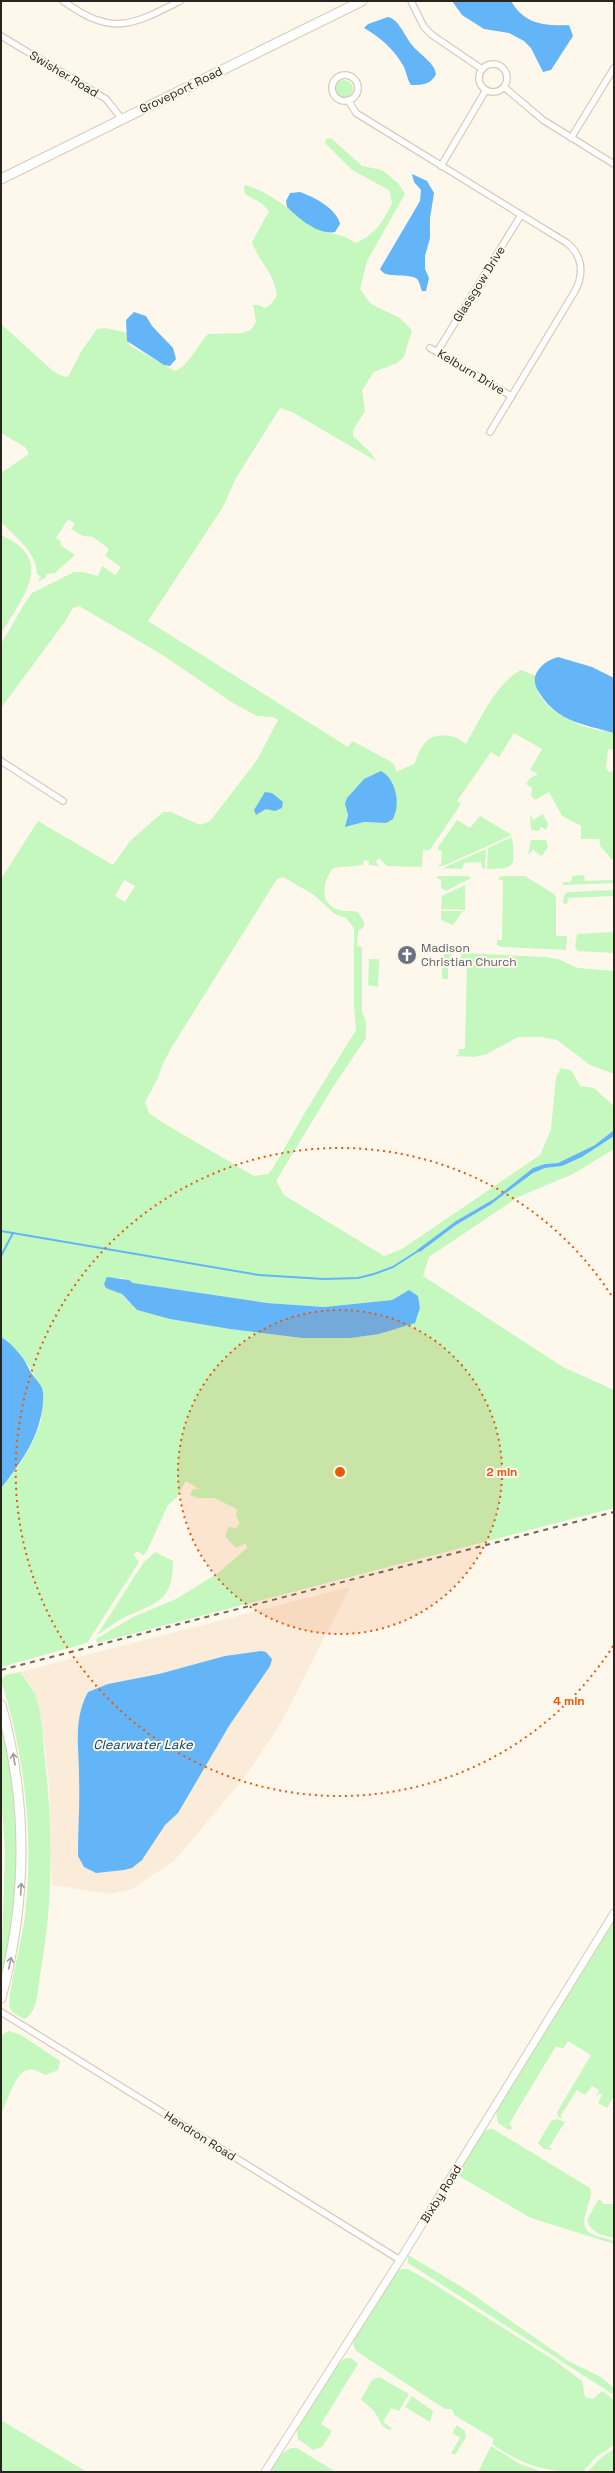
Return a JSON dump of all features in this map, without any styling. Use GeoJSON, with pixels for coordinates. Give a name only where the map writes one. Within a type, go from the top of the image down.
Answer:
{"type":"FeatureCollection","features":[{"type":"Feature","properties":{"kind":"main road","name":"Groveport Road"},"geometry":{"type":"LineString","coordinates":[[1,179],[362,1]]}},
{"type":"Feature","properties":{"kind":"main road"},"geometry":{"type":"LineString","coordinates":[[1,1705],[16,1768],[20,1801],[22,1861],[18,1914],[1,1998]]}},
{"type":"Feature","properties":{"kind":"street"},"geometry":{"type":"LineString","coordinates":[[63,1],[99,20],[122,24],[146,19],[180,1]]}},
{"type":"Feature","properties":{"kind":"street"},"geometry":{"type":"LineString","coordinates":[[411,1],[424,27],[432,35],[482,69]]}},
{"type":"Feature","properties":{"kind":"street","name":"Swisher Road"},"geometry":{"type":"LineString","coordinates":[[1,36],[106,99],[122,119]]}},
{"type":"Feature","properties":{"kind":"street"},"geometry":{"type":"LineString","coordinates":[[494,64],[502,67],[507,79],[504,87],[495,91],[486,90],[479,78],[482,69],[494,64]]}},
{"type":"Feature","properties":{"kind":"street"},"geometry":{"type":"LineString","coordinates":[[571,138],[614,68]]}},
{"type":"Feature","properties":{"kind":"street"},"geometry":{"type":"LineString","coordinates":[[341,75],[352,77],[358,87],[357,93],[348,100],[337,99],[331,89],[336,78],[341,75]]}},
{"type":"Feature","properties":{"kind":"street"},"geometry":{"type":"LineString","coordinates":[[504,87],[543,120],[614,164]]}},
{"type":"Feature","properties":{"kind":"street"},"geometry":{"type":"LineString","coordinates":[[441,166],[486,90]]}},
{"type":"Feature","properties":{"kind":"street"},"geometry":{"type":"LineString","coordinates":[[348,100],[356,113],[573,248],[580,263],[581,275],[575,291],[490,432]]}},
{"type":"Feature","properties":{"kind":"street","name":"Glassgow Drive"},"geometry":{"type":"LineString","coordinates":[[437,352],[522,215]]}},
{"type":"Feature","properties":{"kind":"street","name":"Kelburn Drive"},"geometry":{"type":"LineString","coordinates":[[430,348],[511,396]]}},
{"type":"Feature","properties":{"kind":"street"},"geometry":{"type":"LineString","coordinates":[[1,761],[63,801]]}},
{"type":"Feature","properties":{"kind":"street","name":"Bixby Road"},"geometry":{"type":"LineString","coordinates":[[265,2472],[400,2260],[614,1914]]}},
{"type":"Feature","properties":{"kind":"street","name":"Hendron Road"},"geometry":{"type":"LineString","coordinates":[[1,2012],[400,2260]]}},
{"type":"Feature","properties":{"kind":"shaded area"},"geometry":{"type":"Polygon","coordinates":[[[350,1587],[282,1721],[248,1773],[175,1860],[132,1889],[110,1894],[52,1885],[49,1784],[42,1722],[37,1699],[30,1683],[20,1672],[350,1587]]]}},
{"type":"Feature","properties":{"kind":"green space"},"geometry":{"type":"Polygon","coordinates":[[[344,80],[350,83],[353,89],[350,95],[344,98],[338,95],[335,89],[338,83],[344,80]]]}},
{"type":"Feature","properties":{"kind":"green space"},"geometry":{"type":"Polygon","coordinates":[[[331,138],[362,166],[382,170],[398,183],[405,194],[367,261],[360,289],[371,304],[400,318],[412,330],[404,357],[397,363],[374,372],[362,390],[365,411],[353,430],[353,436],[371,453],[376,461],[292,412],[280,408],[236,478],[223,507],[148,621],[348,747],[352,741],[390,761],[395,766],[396,772],[414,764],[421,749],[431,738],[443,735],[449,736],[461,740],[466,744],[496,693],[504,683],[521,670],[536,676],[536,685],[539,693],[550,708],[558,714],[575,723],[614,733],[614,750],[608,749],[606,768],[609,772],[614,771],[614,862],[600,846],[600,839],[581,839],[581,826],[562,816],[549,792],[535,800],[531,796],[532,788],[526,784],[530,778],[538,774],[530,770],[542,749],[514,733],[499,757],[491,752],[457,801],[461,804],[430,850],[423,850],[422,867],[387,866],[379,858],[376,862],[379,866],[369,865],[369,861],[364,860],[363,865],[333,868],[325,885],[325,898],[332,907],[339,910],[358,912],[364,922],[364,927],[358,931],[357,946],[362,947],[362,1012],[366,1022],[366,1038],[333,1087],[276,1181],[284,1195],[384,1256],[402,1249],[540,1155],[551,1129],[556,1077],[561,1068],[571,1070],[580,1086],[594,1088],[614,1106],[614,1130],[595,1145],[558,1163],[545,1164],[533,1168],[494,1199],[456,1221],[418,1250],[420,1252],[456,1225],[490,1205],[533,1173],[545,1168],[562,1166],[582,1157],[614,1136],[614,1149],[573,1174],[518,1197],[429,1257],[423,1276],[563,1367],[614,1390],[614,1508],[97,1643],[96,1639],[133,1617],[176,1599],[218,1573],[247,1548],[246,1543],[236,1548],[225,1536],[229,1527],[236,1528],[240,1523],[236,1516],[237,1509],[214,1498],[197,1498],[190,1495],[193,1489],[199,1489],[186,1481],[177,1497],[168,1505],[146,1553],[143,1555],[137,1551],[134,1555],[139,1562],[87,1643],[1,1667],[1,1488],[22,1462],[35,1436],[41,1421],[43,1392],[29,1366],[1,1337],[1,879],[38,821],[113,865],[130,841],[163,812],[171,812],[200,825],[210,821],[257,760],[278,720],[273,717],[257,716],[233,703],[161,654],[79,606],[73,608],[64,623],[1,708],[1,644],[32,593],[74,572],[83,572],[98,576],[102,566],[115,575],[121,567],[105,556],[109,549],[93,537],[83,536],[71,529],[75,524],[68,519],[56,538],[61,541],[60,545],[75,555],[55,573],[47,574],[45,578],[37,582],[41,577],[37,574],[36,566],[29,552],[19,539],[1,522],[1,473],[29,454],[25,447],[1,433],[1,324],[53,371],[62,376],[68,377],[82,350],[97,329],[105,328],[128,333],[129,345],[175,371],[185,365],[208,334],[242,333],[251,330],[256,322],[253,305],[259,305],[265,308],[270,305],[277,296],[270,273],[258,256],[252,242],[269,211],[261,203],[245,194],[245,185],[274,198],[318,229],[327,233],[345,237],[355,243],[368,236],[378,227],[392,203],[389,190],[352,170],[325,143],[326,139],[331,138]],[[388,780],[357,788],[350,796],[346,827],[364,822],[386,823],[395,815],[396,793],[388,780]],[[283,877],[277,879],[173,1045],[145,1102],[149,1113],[165,1124],[254,1176],[268,1174],[273,1168],[307,1109],[356,1030],[354,1007],[354,928],[346,918],[335,914],[314,895],[283,877]],[[124,880],[115,896],[125,902],[135,886],[124,880]],[[110,1278],[118,1291],[137,1310],[170,1319],[230,1329],[302,1338],[351,1338],[379,1334],[417,1318],[420,1308],[418,1296],[409,1290],[392,1300],[324,1307],[267,1303],[133,1283],[123,1278],[110,1278]]]}},
{"type":"Feature","properties":{"kind":"green space"},"geometry":{"type":"Polygon","coordinates":[[[1,535],[18,545],[28,556],[31,568],[30,580],[25,593],[1,634],[1,535]]]}},
{"type":"Feature","properties":{"kind":"green space"},"geometry":{"type":"Polygon","coordinates":[[[530,814],[533,820],[543,814],[548,824],[546,830],[541,827],[539,831],[531,830],[530,814]]]}},
{"type":"Feature","properties":{"kind":"green space"},"geometry":{"type":"Polygon","coordinates":[[[480,816],[512,835],[443,866],[437,866],[441,864],[442,851],[438,850],[438,847],[457,820],[470,828],[480,816]]]}},
{"type":"Feature","properties":{"kind":"green space"},"geometry":{"type":"Polygon","coordinates":[[[512,837],[514,854],[512,864],[509,867],[504,868],[487,869],[488,848],[512,837]]]}},
{"type":"Feature","properties":{"kind":"green space"},"geometry":{"type":"Polygon","coordinates":[[[531,840],[546,840],[548,847],[542,856],[533,850],[528,855],[531,840]]]}},
{"type":"Feature","properties":{"kind":"green space"},"geometry":{"type":"Polygon","coordinates":[[[486,849],[485,869],[482,868],[481,862],[464,863],[462,869],[438,868],[443,868],[486,849]]]}},
{"type":"Feature","properties":{"kind":"green space"},"geometry":{"type":"Polygon","coordinates":[[[584,875],[585,881],[614,880],[614,883],[563,885],[563,882],[571,882],[572,876],[584,875]]]}},
{"type":"Feature","properties":{"kind":"green space"},"geometry":{"type":"Polygon","coordinates":[[[437,876],[468,876],[471,878],[446,891],[441,888],[441,879],[437,879],[437,876]]]}},
{"type":"Feature","properties":{"kind":"green space"},"geometry":{"type":"Polygon","coordinates":[[[501,876],[525,876],[554,894],[556,898],[556,936],[567,936],[566,950],[501,947],[497,945],[497,940],[502,940],[503,881],[498,879],[501,876]]]}},
{"type":"Feature","properties":{"kind":"green space"},"geometry":{"type":"Polygon","coordinates":[[[465,885],[465,910],[441,909],[442,896],[465,885]]]}},
{"type":"Feature","properties":{"kind":"green space"},"geometry":{"type":"Polygon","coordinates":[[[614,890],[614,896],[568,898],[567,904],[563,903],[564,895],[567,892],[614,890]]]}},
{"type":"Feature","properties":{"kind":"green space"},"geometry":{"type":"Polygon","coordinates":[[[441,911],[463,911],[453,925],[441,920],[441,911]]]}},
{"type":"Feature","properties":{"kind":"green space"},"geometry":{"type":"Polygon","coordinates":[[[614,932],[614,953],[578,951],[575,947],[577,934],[614,932]]]}},
{"type":"Feature","properties":{"kind":"green space"},"geometry":{"type":"Polygon","coordinates":[[[450,952],[453,959],[448,961],[448,979],[442,979],[442,956],[450,952]]]}},
{"type":"Feature","properties":{"kind":"green space"},"geometry":{"type":"Polygon","coordinates":[[[466,953],[545,957],[558,959],[578,968],[614,971],[614,1074],[590,1065],[557,1040],[541,1037],[518,1037],[487,1054],[474,1057],[455,1056],[458,1055],[459,1049],[465,1049],[467,962],[460,961],[461,955],[466,953]]]}},
{"type":"Feature","properties":{"kind":"green space"},"geometry":{"type":"Polygon","coordinates":[[[369,959],[379,959],[378,987],[368,985],[369,959]]]}},
{"type":"Feature","properties":{"kind":"green space"},"geometry":{"type":"Polygon","coordinates":[[[155,1552],[173,1561],[170,1585],[166,1593],[153,1604],[123,1618],[97,1635],[144,1562],[155,1552]]]}},
{"type":"Feature","properties":{"kind":"green space"},"geometry":{"type":"Polygon","coordinates":[[[20,1672],[34,1692],[40,1713],[47,1780],[51,1863],[48,1918],[38,1993],[32,2012],[24,2019],[12,2011],[9,2002],[25,1915],[28,1885],[28,1826],[22,1767],[1,1680],[6,1675],[20,1672]]]}},
{"type":"Feature","properties":{"kind":"green space"},"geometry":{"type":"Polygon","coordinates":[[[1,1722],[13,1785],[18,1850],[14,1916],[9,1948],[1,1978],[5,1852],[1,1790],[1,1722]]]}},
{"type":"Feature","properties":{"kind":"green space"},"geometry":{"type":"Polygon","coordinates":[[[614,1921],[614,2096],[607,2108],[598,2103],[602,2095],[599,2093],[595,2098],[599,2090],[592,2086],[585,2095],[577,2090],[561,2115],[562,2118],[558,2117],[557,2112],[591,2055],[568,2041],[563,2049],[556,2046],[509,2124],[513,2128],[509,2130],[498,2123],[496,2112],[614,1921]]]}},
{"type":"Feature","properties":{"kind":"green space"},"geometry":{"type":"Polygon","coordinates":[[[9,2031],[21,2035],[60,2061],[58,2070],[46,2075],[33,2070],[23,2072],[15,2082],[1,2114],[1,2038],[3,2034],[9,2031]]]}},
{"type":"Feature","properties":{"kind":"green space"},"geometry":{"type":"Polygon","coordinates":[[[557,2119],[565,2122],[549,2147],[553,2150],[544,2149],[538,2143],[551,2121],[557,2119]]]}},
{"type":"Feature","properties":{"kind":"green space"},"geometry":{"type":"Polygon","coordinates":[[[488,2129],[493,2129],[590,2188],[590,2199],[584,2223],[586,2228],[592,2234],[614,2241],[614,2244],[531,2218],[457,2175],[483,2133],[488,2129]]]}},
{"type":"Feature","properties":{"kind":"green space"},"geometry":{"type":"Polygon","coordinates":[[[598,2200],[601,2200],[603,2204],[614,2204],[614,2238],[594,2231],[587,2220],[598,2200]]]}},
{"type":"Feature","properties":{"kind":"green space"},"geometry":{"type":"Polygon","coordinates":[[[408,2255],[462,2287],[570,2362],[601,2377],[614,2388],[614,2395],[408,2263],[408,2255]]]}},
{"type":"Feature","properties":{"kind":"green space"},"geometry":{"type":"Polygon","coordinates":[[[401,2269],[408,2269],[429,2281],[554,2360],[582,2381],[585,2397],[593,2399],[602,2391],[614,2400],[614,2445],[596,2457],[583,2472],[557,2471],[525,2463],[492,2444],[494,2439],[454,2415],[452,2409],[445,2409],[356,2351],[353,2344],[356,2335],[396,2273],[401,2269]]]}},
{"type":"Feature","properties":{"kind":"green space"},"geometry":{"type":"Polygon","coordinates":[[[351,2358],[358,2364],[321,2424],[332,2431],[322,2447],[313,2450],[298,2439],[297,2430],[336,2367],[344,2359],[351,2358]]]}},
{"type":"Feature","properties":{"kind":"green space"},"geometry":{"type":"Polygon","coordinates":[[[379,2377],[409,2394],[399,2411],[391,2408],[383,2422],[392,2428],[390,2430],[386,2429],[382,2425],[376,2413],[361,2399],[372,2380],[379,2377]]]}},
{"type":"Feature","properties":{"kind":"green space"},"geometry":{"type":"Polygon","coordinates":[[[412,2396],[433,2411],[430,2422],[405,2407],[412,2396]]]}},
{"type":"Feature","properties":{"kind":"green space"},"geometry":{"type":"Polygon","coordinates":[[[1,2420],[87,2472],[1,2472],[1,2420]]]}},
{"type":"Feature","properties":{"kind":"green space"},"geometry":{"type":"Polygon","coordinates":[[[457,2425],[465,2431],[466,2437],[455,2455],[451,2453],[460,2438],[452,2433],[457,2425]]]}},
{"type":"Feature","properties":{"kind":"green space"},"geometry":{"type":"Polygon","coordinates":[[[491,2446],[520,2464],[543,2472],[478,2472],[491,2446]]]}},
{"type":"Feature","properties":{"kind":"green space"},"geometry":{"type":"Polygon","coordinates":[[[291,2448],[297,2448],[336,2472],[269,2472],[283,2453],[291,2448]]]}},
{"type":"Feature","properties":{"kind":"green space"},"geometry":{"type":"Polygon","coordinates":[[[614,2449],[614,2472],[587,2472],[602,2457],[614,2449]]]}},
{"type":"Feature","properties":{"kind":"water"},"geometry":{"type":"Polygon","coordinates":[[[452,1],[511,1],[516,9],[528,19],[543,24],[569,25],[573,36],[551,70],[543,72],[531,48],[524,41],[509,33],[484,29],[462,15],[452,1]]]}},
{"type":"Feature","properties":{"kind":"water"},"geometry":{"type":"Polygon","coordinates":[[[388,17],[395,21],[402,29],[409,42],[433,66],[436,74],[429,82],[411,85],[404,67],[396,55],[381,40],[364,28],[368,24],[388,17]]]}},
{"type":"Feature","properties":{"kind":"water"},"geometry":{"type":"Polygon","coordinates":[[[412,174],[427,181],[434,193],[430,218],[430,238],[425,256],[425,269],[429,278],[426,291],[422,291],[419,282],[413,277],[387,274],[380,269],[420,201],[421,190],[414,182],[412,174]]]}},
{"type":"Feature","properties":{"kind":"water"},"geometry":{"type":"Polygon","coordinates":[[[300,192],[318,200],[334,213],[340,224],[335,232],[322,231],[309,225],[296,216],[287,207],[286,201],[290,193],[300,192]]]}},
{"type":"Feature","properties":{"kind":"water"},"geometry":{"type":"Polygon","coordinates":[[[134,312],[146,316],[152,326],[173,348],[176,359],[170,366],[164,365],[127,341],[126,320],[134,312]]]}},
{"type":"Feature","properties":{"kind":"water"},"geometry":{"type":"Polygon","coordinates":[[[558,657],[592,667],[614,678],[614,733],[573,721],[564,717],[547,704],[536,688],[535,677],[538,670],[544,664],[558,657]]]}},
{"type":"Feature","properties":{"kind":"water"},"geometry":{"type":"Polygon","coordinates":[[[381,771],[390,780],[396,792],[397,806],[393,819],[386,823],[364,822],[345,827],[348,815],[345,804],[347,798],[364,779],[381,771]]]}},
{"type":"Feature","properties":{"kind":"water"},"geometry":{"type":"Polygon","coordinates":[[[265,792],[272,793],[283,802],[282,808],[275,811],[266,809],[256,815],[254,810],[265,792]]]}},
{"type":"Feature","properties":{"kind":"water"},"geometry":{"type":"Polygon","coordinates":[[[614,1130],[614,1136],[582,1157],[562,1166],[545,1168],[533,1173],[490,1205],[456,1225],[420,1252],[417,1250],[456,1221],[494,1199],[533,1168],[545,1164],[558,1163],[595,1145],[614,1130]]]}},
{"type":"Feature","properties":{"kind":"water"},"geometry":{"type":"Polygon","coordinates":[[[107,1277],[129,1280],[133,1283],[267,1303],[324,1307],[392,1300],[409,1290],[418,1296],[420,1308],[415,1323],[379,1334],[351,1338],[302,1338],[230,1329],[170,1319],[137,1310],[122,1294],[106,1288],[104,1284],[107,1277]]]}},
{"type":"Feature","properties":{"kind":"water"},"geometry":{"type":"Polygon","coordinates":[[[1,1337],[22,1357],[41,1386],[43,1392],[43,1406],[31,1444],[17,1467],[1,1488],[1,1337]]]}},
{"type":"Feature","properties":{"kind":"water","name":"Clearwater Lake"},"geometry":{"type":"Polygon","coordinates":[[[261,1651],[266,1652],[272,1659],[270,1666],[229,1726],[178,1813],[165,1825],[142,1860],[132,1868],[124,1870],[96,1873],[84,1867],[78,1856],[78,1733],[80,1713],[88,1692],[108,1684],[159,1674],[225,1656],[261,1651]]]}},
{"type":"Feature","properties":{"kind":"waterway"},"geometry":{"type":"LineString","coordinates":[[1,1231],[259,1275],[324,1279],[358,1278],[374,1274],[393,1267],[421,1249]]}},
{"type":"Feature","properties":{"kind":"waterway"},"geometry":{"type":"LineString","coordinates":[[1,1256],[13,1233]]}},
{"type":"Feature","properties":{"kind":"railway"},"geometry":{"type":"LineString","coordinates":[[1,1670],[614,1512]]}},
{"type":"Feature","properties":{"kind":"place","name":"Madison Christian Church"},"geometry":{"type":"Point","coordinates":[407,955]}}]}
